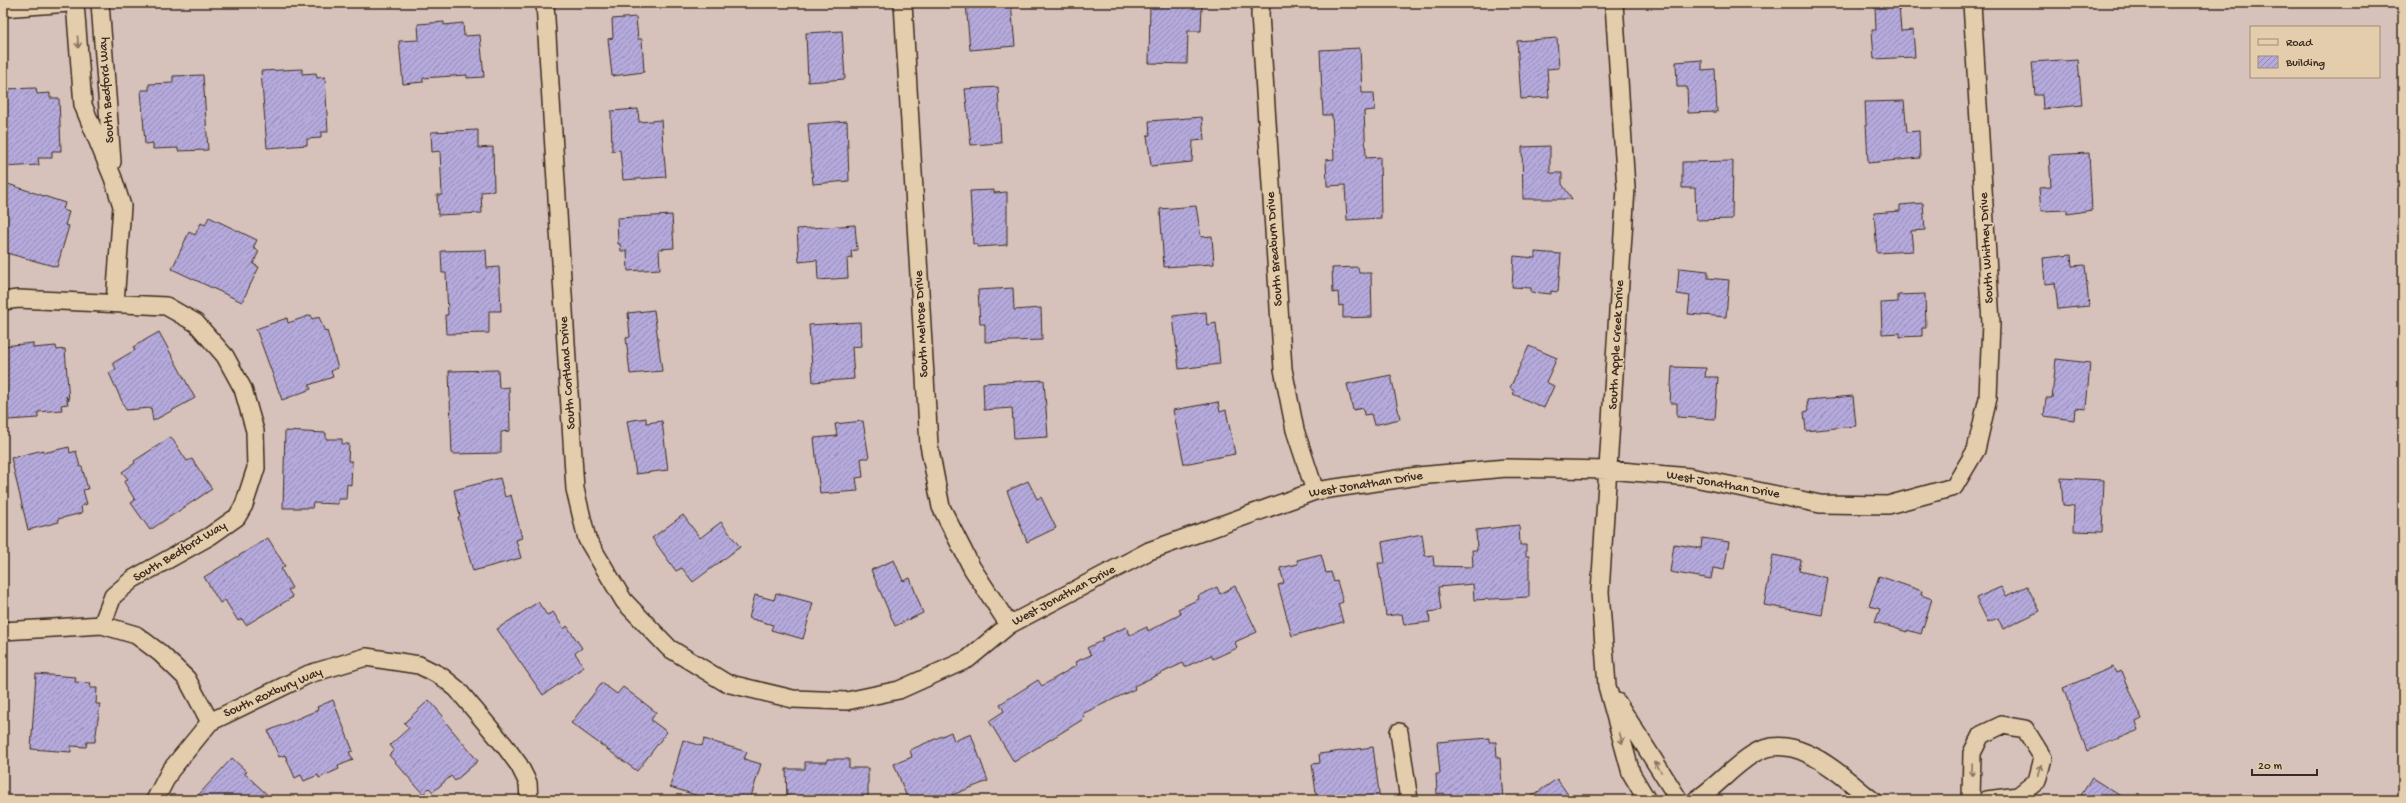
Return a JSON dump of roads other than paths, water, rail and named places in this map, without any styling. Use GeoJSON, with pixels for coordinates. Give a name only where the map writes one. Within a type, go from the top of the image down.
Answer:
{"type":"FeatureCollection","features":[{"type":"Feature","properties":{"kind":"street"},"geometry":{"type":"LineString","coordinates":[[3,8],[69,3]]}},
{"type":"Feature","properties":{"kind":"street","name":"South Bedford Way"},"geometry":{"type":"LineString","coordinates":[[75,3],[83,105],[113,178],[122,206],[115,303],[166,306],[196,323],[226,356],[243,389],[255,431],[256,468],[244,505],[237,517],[210,536],[133,579],[113,596],[102,625]]}},
{"type":"Feature","properties":{"kind":"street","name":"South Bedford Way"},"geometry":{"type":"LineString","coordinates":[[100,3],[113,178]]}},
{"type":"Feature","properties":{"kind":"street","name":"South Cortland Drive"},"geometry":{"type":"LineString","coordinates":[[545,3],[576,489],[587,539],[624,601],[669,648],[726,683]]}},
{"type":"Feature","properties":{"kind":"street","name":"South Melrose Drive"},"geometry":{"type":"LineString","coordinates":[[903,3],[929,445],[941,507],[972,568],[1009,625]]}},
{"type":"Feature","properties":{"kind":"street","name":"South Breaburn Drive"},"geometry":{"type":"LineString","coordinates":[[1261,3],[1260,14],[1283,369],[1295,430],[1315,491]]}},
{"type":"Feature","properties":{"kind":"street","name":"South Apple Creek Drive"},"geometry":{"type":"LineString","coordinates":[[1614,3],[1626,188],[1600,592],[1607,686],[1631,772],[1646,800]]}},
{"type":"Feature","properties":{"kind":"street","name":"South Whitney Drive"},"geometry":{"type":"LineString","coordinates":[[1954,486],[1976,450],[1988,398],[1991,323],[1972,3]]}},
{"type":"Feature","properties":{"kind":"street"},"geometry":{"type":"LineString","coordinates":[[3,301],[18,299],[115,303]]}},
{"type":"Feature","properties":{"kind":"street","name":"West Jonathan Drive"},"geometry":{"type":"LineString","coordinates":[[726,683],[793,699],[847,701],[900,690],[968,659],[1009,625],[1149,551],[1315,491],[1418,476],[1506,468],[1609,470],[1690,477],[1820,504],[1888,505],[1954,486]]}},
{"type":"Feature","properties":{"kind":"street"},"geometry":{"type":"LineString","coordinates":[[3,631],[102,625],[136,636],[160,653],[187,680],[210,722]]}},
{"type":"Feature","properties":{"kind":"street","name":"South Roxbury Way"},"geometry":{"type":"LineString","coordinates":[[155,800],[170,771],[210,722],[309,674],[366,657],[419,665],[441,676],[457,689],[519,765],[528,783],[529,800]]}},
{"type":"Feature","properties":{"kind":"street","name":"South Apple Creek Drive"},"geometry":{"type":"LineString","coordinates":[[1607,686],[1679,800]]}},
{"type":"Feature","properties":{"kind":"street"},"geometry":{"type":"LineString","coordinates":[[1971,800],[1972,753],[1981,735],[2002,725],[2025,729],[2043,758],[2037,781],[2018,796],[1987,800]]}},
{"type":"Feature","properties":{"kind":"street"},"geometry":{"type":"LineString","coordinates":[[1399,732],[1409,800]]}},
{"type":"Feature","properties":{"kind":"street"},"geometry":{"type":"LineString","coordinates":[[1696,800],[1712,790],[1753,754],[1780,746],[1814,756],[1872,800]]}}]}
